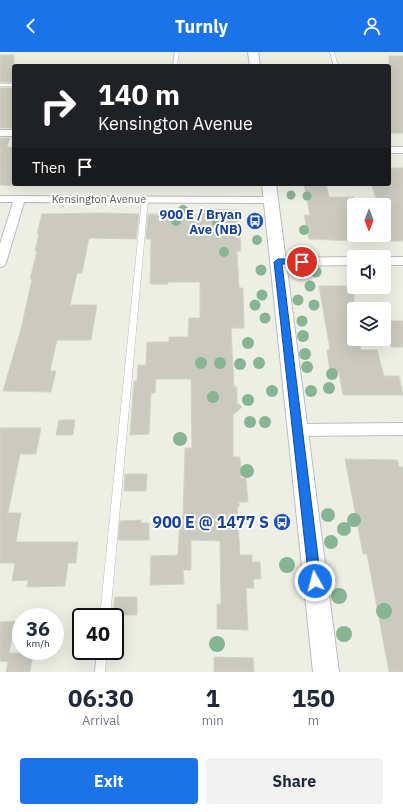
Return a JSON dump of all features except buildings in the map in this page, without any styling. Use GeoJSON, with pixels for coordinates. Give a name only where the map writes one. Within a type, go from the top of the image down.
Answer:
{"type":"FeatureCollection","features":[{"type":"Feature","properties":{"kind":"street"},"geometry":{"type":"LineString","coordinates":[[253,52],[255,64]]}},
{"type":"Feature","properties":{"kind":"street"},"geometry":{"type":"LineString","coordinates":[[0,133],[12,133]]}},
{"type":"Feature","properties":{"kind":"street"},"geometry":{"type":"LineString","coordinates":[[391,150],[403,150]]}},
{"type":"Feature","properties":{"kind":"street"},"geometry":{"type":"LineString","coordinates":[[269,186],[326,672]]}},
{"type":"Feature","properties":{"kind":"street","name":"Kensington Avenue"},"geometry":{"type":"LineString","coordinates":[[0,199],[271,200]]}},
{"type":"Feature","properties":{"kind":"street"},"geometry":{"type":"LineString","coordinates":[[0,263],[20,199]]}},
{"type":"Feature","properties":{"kind":"street"},"geometry":{"type":"LineString","coordinates":[[278,262],[347,261]]}},
{"type":"Feature","properties":{"kind":"street"},"geometry":{"type":"LineString","coordinates":[[391,261],[403,261]]}},
{"type":"Feature","properties":{"kind":"street"},"geometry":{"type":"LineString","coordinates":[[298,430],[403,430]]}},
{"type":"Feature","properties":{"kind":"lane"},"geometry":{"type":"LineString","coordinates":[[175,64],[177,52]]}},
{"type":"Feature","properties":{"kind":"lane"},"geometry":{"type":"LineString","coordinates":[[332,52],[335,64]]}},
{"type":"Feature","properties":{"kind":"lane"},"geometry":{"type":"LineString","coordinates":[[0,84],[12,85]]}},
{"type":"Feature","properties":{"kind":"lane"},"geometry":{"type":"LineString","coordinates":[[106,608],[145,199]]}},
{"type":"Feature","properties":{"kind":"lane"},"geometry":{"type":"LineString","coordinates":[[100,672],[101,660]]}},
{"type":"Feature","properties":{"kind":"place","name":"900 E / Bryan Ave (NB)"},"geometry":{"type":"Point","coordinates":[255,221]}},
{"type":"Feature","properties":{"kind":"place","name":"900 E @ 1477 S"},"geometry":{"type":"Point","coordinates":[282,522]}},
{"type":"Feature","properties":{"kind":"route"},"geometry":{"type":"LineString","coordinates":[[302,262],[278,262],[315,581]]}}]}
